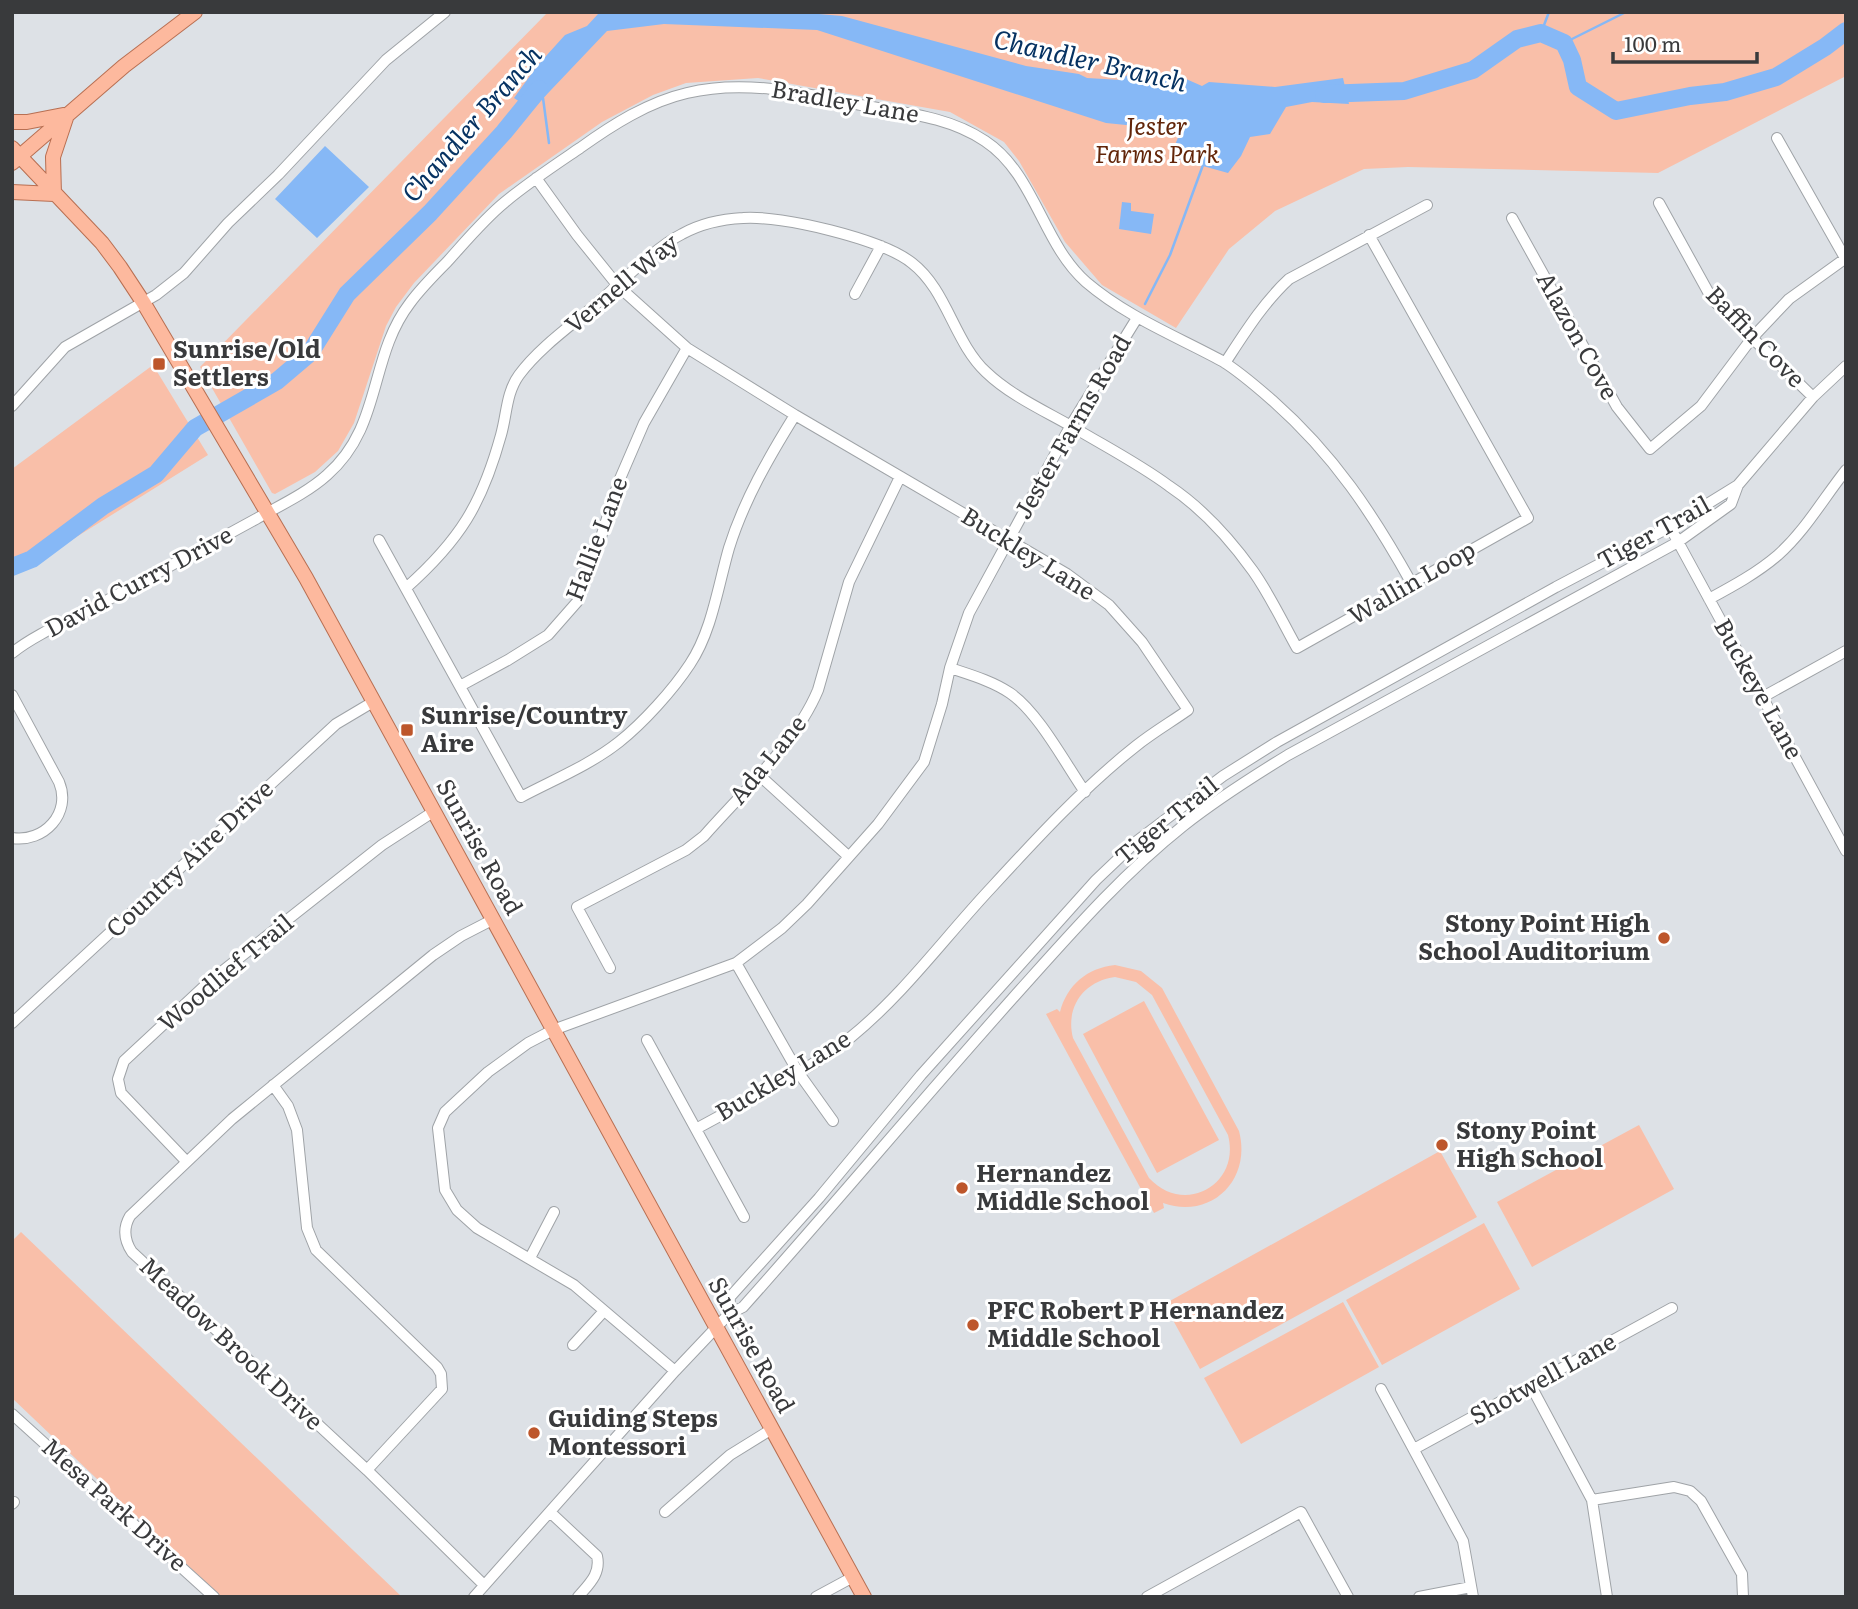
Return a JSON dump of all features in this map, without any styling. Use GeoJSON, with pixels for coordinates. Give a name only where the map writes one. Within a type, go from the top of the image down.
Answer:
{"type":"FeatureCollection","features":[{"type":"Feature","properties":{"kind":"main road"},"geometry":{"type":"LineString","coordinates":[[15,156],[145,49],[195,12]]}},
{"type":"Feature","properties":{"kind":"main road"},"geometry":{"type":"LineString","coordinates":[[12,122],[48,119],[67,114]]}},
{"type":"Feature","properties":{"kind":"main road"},"geometry":{"type":"LineString","coordinates":[[12,192],[54,194],[52,157],[67,114]]}},
{"type":"Feature","properties":{"kind":"main road","name":"Sunrise Road"},"geometry":{"type":"LineString","coordinates":[[15,156],[102,243],[143,302],[225,440],[373,702],[864,1597]]}},
{"type":"Feature","properties":{"kind":"street"},"geometry":{"type":"LineString","coordinates":[[12,406],[65,347],[143,302],[184,273],[228,223],[278,175],[386,60],[445,12]]}},
{"type":"Feature","properties":{"kind":"street","name":"Bradley Lane"},"geometry":{"type":"LineString","coordinates":[[267,513],[323,479],[350,451],[366,419],[394,327],[408,305],[490,215],[536,178],[638,112],[695,91],[756,87],[811,94],[935,118],[987,142],[1009,163],[1074,271],[1137,318],[1225,363],[1292,417],[1334,462],[1381,529],[1412,584]]}},
{"type":"Feature","properties":{"kind":"street"},"geometry":{"type":"LineString","coordinates":[[1752,338],[1789,299],[1845,258],[1777,138]]}},
{"type":"Feature","properties":{"kind":"street","name":"Buckley Lane"},"geometry":{"type":"LineString","coordinates":[[536,178],[618,286],[687,348],[1067,574],[1109,605],[1142,642],[1188,710],[1136,746],[1085,792],[992,886],[879,1012],[849,1038],[798,1072],[696,1129]]}},
{"type":"Feature","properties":{"kind":"street","name":"Baffin Cove"},"geometry":{"type":"LineString","coordinates":[[1659,203],[1712,299],[1813,397]]}},
{"type":"Feature","properties":{"kind":"street"},"geometry":{"type":"LineString","coordinates":[[1225,363],[1253,321],[1289,279],[1427,205]]}},
{"type":"Feature","properties":{"kind":"street","name":"Vernell Way"},"geometry":{"type":"LineString","coordinates":[[406,588],[435,561],[475,508],[503,430],[509,395],[520,373],[671,240],[695,228],[729,219],[761,218],[826,229],[881,246],[902,256],[924,275],[971,354],[985,371],[1012,391],[1071,425]]}},
{"type":"Feature","properties":{"kind":"street","name":"Alazon Cove"},"geometry":{"type":"LineString","coordinates":[[1512,218],[1617,407],[1650,449],[1701,405],[1752,338]]}},
{"type":"Feature","properties":{"kind":"street","name":"Wallin Loop"},"geometry":{"type":"LineString","coordinates":[[1071,425],[1170,486],[1197,507],[1225,536],[1256,575],[1297,648],[1528,518],[1369,235]]}},
{"type":"Feature","properties":{"kind":"street"},"geometry":{"type":"LineString","coordinates":[[855,293],[881,246]]}},
{"type":"Feature","properties":{"kind":"street","name":"Jester Farms Road"},"geometry":{"type":"LineString","coordinates":[[675,1371],[574,1285],[477,1228],[453,1206],[444,1184],[438,1128],[441,1118],[452,1104],[488,1072],[552,1030],[736,962],[782,928],[905,791],[924,762],[943,704],[950,667],[969,613],[1071,425],[1137,318]]}},
{"type":"Feature","properties":{"kind":"street","name":"Hallie Lane"},"geometry":{"type":"LineString","coordinates":[[460,686],[548,635],[577,602],[619,481],[644,423],[687,348]]}},
{"type":"Feature","properties":{"kind":"street","name":"Tiger Trail"},"geometry":{"type":"LineString","coordinates":[[729,1314],[730,1297],[819,1198],[921,1075],[1096,880],[1137,841],[1223,776],[1277,742],[1543,594],[1670,527],[1738,485],[1813,397],[1846,366]]}},
{"type":"Feature","properties":{"kind":"street"},"geometry":{"type":"LineString","coordinates":[[379,540],[522,797],[619,743],[692,662],[704,635],[729,548],[753,488],[796,415]]}},
{"type":"Feature","properties":{"kind":"street"},"geometry":{"type":"LineString","coordinates":[[1709,599],[1748,577],[1775,557],[1799,533],[1846,470]]}},
{"type":"Feature","properties":{"kind":"street","name":"Ada Lane"},"geometry":{"type":"LineString","coordinates":[[610,968],[577,907],[686,850],[704,835],[796,731],[811,707],[849,582],[900,477]]}},
{"type":"Feature","properties":{"kind":"street","name":"Tiger Trail"},"geometry":{"type":"LineString","coordinates":[[474,1597],[675,1371],[729,1314],[743,1307],[832,1209],[961,1056],[1102,899],[1183,826],[1233,789],[1288,755],[1678,542],[1731,505],[1738,485]]}},
{"type":"Feature","properties":{"kind":"street","name":"David Curry Drive"},"geometry":{"type":"LineString","coordinates":[[12,653],[267,513]]}},
{"type":"Feature","properties":{"kind":"street","name":"Buckeye Lane"},"geometry":{"type":"LineString","coordinates":[[1670,527],[1846,851]]}},
{"type":"Feature","properties":{"kind":"street"},"geometry":{"type":"LineString","coordinates":[[1761,698],[1846,651]]}},
{"type":"Feature","properties":{"kind":"street"},"geometry":{"type":"LineString","coordinates":[[950,667],[988,681],[1012,694],[1037,722],[1085,792]]}},
{"type":"Feature","properties":{"kind":"street"},"geometry":{"type":"LineString","coordinates":[[12,695],[59,782],[63,797],[60,814],[43,833],[28,839],[12,838]]}},
{"type":"Feature","properties":{"kind":"street","name":"Country Aire Drive"},"geometry":{"type":"LineString","coordinates":[[12,1023],[336,724],[373,702]]}},
{"type":"Feature","properties":{"kind":"street"},"geometry":{"type":"LineString","coordinates":[[759,775],[848,856]]}},
{"type":"Feature","properties":{"kind":"street","name":"Woodlief Trail"},"geometry":{"type":"LineString","coordinates":[[186,1161],[121,1093],[118,1079],[124,1061],[211,981],[388,840],[433,812]]}},
{"type":"Feature","properties":{"kind":"street","name":"Meadow Brook Drive"},"geometry":{"type":"LineString","coordinates":[[485,1585],[367,1470],[128,1246],[125,1230],[130,1216],[186,1161],[273,1086],[433,955],[492,920]]}},
{"type":"Feature","properties":{"kind":"street"},"geometry":{"type":"LineString","coordinates":[[736,962],[798,1072],[833,1121]]}},
{"type":"Feature","properties":{"kind":"street"},"geometry":{"type":"LineString","coordinates":[[647,1040],[744,1217]]}},
{"type":"Feature","properties":{"kind":"street"},"geometry":{"type":"LineString","coordinates":[[273,1086],[288,1106],[297,1130],[307,1228],[316,1250],[441,1374],[442,1390],[367,1470]]}},
{"type":"Feature","properties":{"kind":"street"},"geometry":{"type":"LineString","coordinates":[[530,1258],[554,1212]]}},
{"type":"Feature","properties":{"kind":"street","name":"Shotwell Lane"},"geometry":{"type":"LineString","coordinates":[[1414,1449],[1671,1308]]}},
{"type":"Feature","properties":{"kind":"street"},"geometry":{"type":"LineString","coordinates":[[573,1345],[604,1311]]}},
{"type":"Feature","properties":{"kind":"street"},"geometry":{"type":"LineString","coordinates":[[1531,1385],[1592,1500],[1607,1597]]}},
{"type":"Feature","properties":{"kind":"street"},"geometry":{"type":"LineString","coordinates":[[1381,1389],[1462,1541],[1472,1592],[1419,1597]]}},
{"type":"Feature","properties":{"kind":"street","name":"Mesa Park Drive"},"geometry":{"type":"LineString","coordinates":[[12,1414],[214,1597]]}},
{"type":"Feature","properties":{"kind":"street"},"geometry":{"type":"LineString","coordinates":[[665,1512],[730,1455],[772,1429]]}},
{"type":"Feature","properties":{"kind":"street"},"geometry":{"type":"LineString","coordinates":[[1592,1500],[1674,1487],[1690,1491],[1701,1501],[1742,1574],[1743,1597]]}},
{"type":"Feature","properties":{"kind":"street"},"geometry":{"type":"LineString","coordinates":[[1147,1597],[1301,1512],[1348,1597]]}},
{"type":"Feature","properties":{"kind":"street"},"geometry":{"type":"LineString","coordinates":[[551,1513],[597,1556],[594,1578],[578,1597]]}},
{"type":"Feature","properties":{"kind":"street"},"geometry":{"type":"LineString","coordinates":[[816,1597],[853,1577]]}},
{"type":"Feature","properties":{"kind":"green space","name":"Jester Farms Park"},"geometry":{"type":"Polygon","coordinates":[[[548,12],[1846,12],[1846,76],[1658,173],[1408,167],[1364,169],[1275,211],[1229,249],[1176,328],[1102,285],[1065,242],[1019,161],[1004,142],[950,112],[758,78],[686,83],[653,95],[602,122],[499,194],[414,283],[396,307],[386,326],[354,423],[338,451],[315,472],[275,494],[272,493],[200,367],[548,12]]]}},
{"type":"Feature","properties":{"kind":"green space"},"geometry":{"type":"Polygon","coordinates":[[[153,365],[208,455],[12,577],[12,469],[153,365]]]}},
{"type":"Feature","properties":{"kind":"green space"},"geometry":{"type":"Polygon","coordinates":[[[1115,965],[1141,971],[1162,988],[1239,1131],[1239,1165],[1224,1192],[1212,1201],[1181,1207],[1163,1203],[1164,1208],[1154,1213],[1046,1014],[1057,1009],[1060,1012],[1073,986],[1087,974],[1115,965]],[[1115,977],[1104,979],[1086,990],[1079,997],[1072,1016],[1073,1038],[1149,1178],[1163,1189],[1178,1194],[1193,1194],[1206,1190],[1218,1181],[1226,1168],[1230,1153],[1228,1135],[1152,995],[1136,982],[1115,977]]]}},
{"type":"Feature","properties":{"kind":"green space"},"geometry":{"type":"Polygon","coordinates":[[[1144,1001],[1219,1140],[1157,1173],[1083,1034],[1144,1001]]]}},
{"type":"Feature","properties":{"kind":"green space"},"geometry":{"type":"Polygon","coordinates":[[[1639,1125],[1674,1189],[1532,1267],[1497,1202],[1639,1125]]]}},
{"type":"Feature","properties":{"kind":"green space"},"geometry":{"type":"Polygon","coordinates":[[[1440,1151],[1477,1217],[1200,1369],[1169,1313],[1168,1302],[1440,1151]]]}},
{"type":"Feature","properties":{"kind":"green space"},"geometry":{"type":"Polygon","coordinates":[[[1484,1223],[1520,1289],[1382,1365],[1346,1300],[1484,1223]]]}},
{"type":"Feature","properties":{"kind":"green space"},"geometry":{"type":"Polygon","coordinates":[[[21,1232],[402,1597],[221,1597],[12,1398],[12,1241],[21,1232]]]}},
{"type":"Feature","properties":{"kind":"green space"},"geometry":{"type":"Polygon","coordinates":[[[1343,1302],[1379,1367],[1241,1444],[1204,1378],[1343,1302]]]}},
{"type":"Feature","properties":{"kind":"water"},"geometry":{"type":"Polygon","coordinates":[[[796,12],[842,16],[1026,66],[1079,74],[1087,78],[1121,80],[1131,72],[1177,75],[1202,86],[1209,82],[1275,87],[1343,78],[1349,104],[1312,102],[1286,107],[1270,134],[1250,137],[1241,156],[1228,173],[1174,158],[1175,145],[1183,125],[1166,129],[1106,123],[817,30],[664,24],[607,31],[532,110],[514,98],[537,66],[565,35],[587,26],[598,14],[796,12]]]}},
{"type":"Feature","properties":{"kind":"water"},"geometry":{"type":"Polygon","coordinates":[[[325,146],[369,187],[317,238],[275,199],[325,146]]]}},
{"type":"Feature","properties":{"kind":"water"},"geometry":{"type":"Polygon","coordinates":[[[1122,202],[1131,203],[1131,211],[1154,214],[1151,234],[1119,229],[1122,202]]]}},
{"type":"Feature","properties":{"kind":"waterway"},"geometry":{"type":"LineString","coordinates":[[1541,33],[1549,12]]}},
{"type":"Feature","properties":{"kind":"waterway"},"geometry":{"type":"LineString","coordinates":[[1564,43],[1626,12]]}},
{"type":"Feature","properties":{"kind":"waterway","name":"Chandler Branch"},"geometry":{"type":"LineString","coordinates":[[1324,94],[1404,91],[1473,70],[1517,39],[1541,33],[1564,43],[1572,60],[1578,87],[1616,111],[1725,92],[1776,77],[1846,31]]}},
{"type":"Feature","properties":{"kind":"waterway","name":"Chandler Branch"},"geometry":{"type":"LineString","coordinates":[[12,567],[32,559],[103,506],[156,474],[195,428],[277,381],[310,353],[347,294],[430,213],[504,132],[539,89]]}},
{"type":"Feature","properties":{"kind":"waterway"},"geometry":{"type":"LineString","coordinates":[[543,98],[549,143]]}},
{"type":"Feature","properties":{"kind":"waterway"},"geometry":{"type":"LineString","coordinates":[[1145,304],[1170,255],[1203,165]]}},
{"type":"Feature","properties":{"kind":"place","name":"Sunrise/Old Settlers"},"geometry":{"type":"Point","coordinates":[159,364]}},
{"type":"Feature","properties":{"kind":"place","name":"Sunrise/Country Aire"},"geometry":{"type":"Point","coordinates":[407,730]}},
{"type":"Feature","properties":{"kind":"place","name":"Stony Point High School Auditorium"},"geometry":{"type":"Point","coordinates":[1664,938]}},
{"type":"Feature","properties":{"kind":"place","name":"Stony Point High School"},"geometry":{"type":"Point","coordinates":[1442,1145]}},
{"type":"Feature","properties":{"kind":"place","name":"Hernandez Middle School"},"geometry":{"type":"Point","coordinates":[962,1188]}},
{"type":"Feature","properties":{"kind":"place","name":"PFC Robert P Hernandez Middle School"},"geometry":{"type":"Point","coordinates":[973,1325]}},
{"type":"Feature","properties":{"kind":"place","name":"Guiding Steps Montessori"},"geometry":{"type":"Point","coordinates":[534,1433]}}]}
